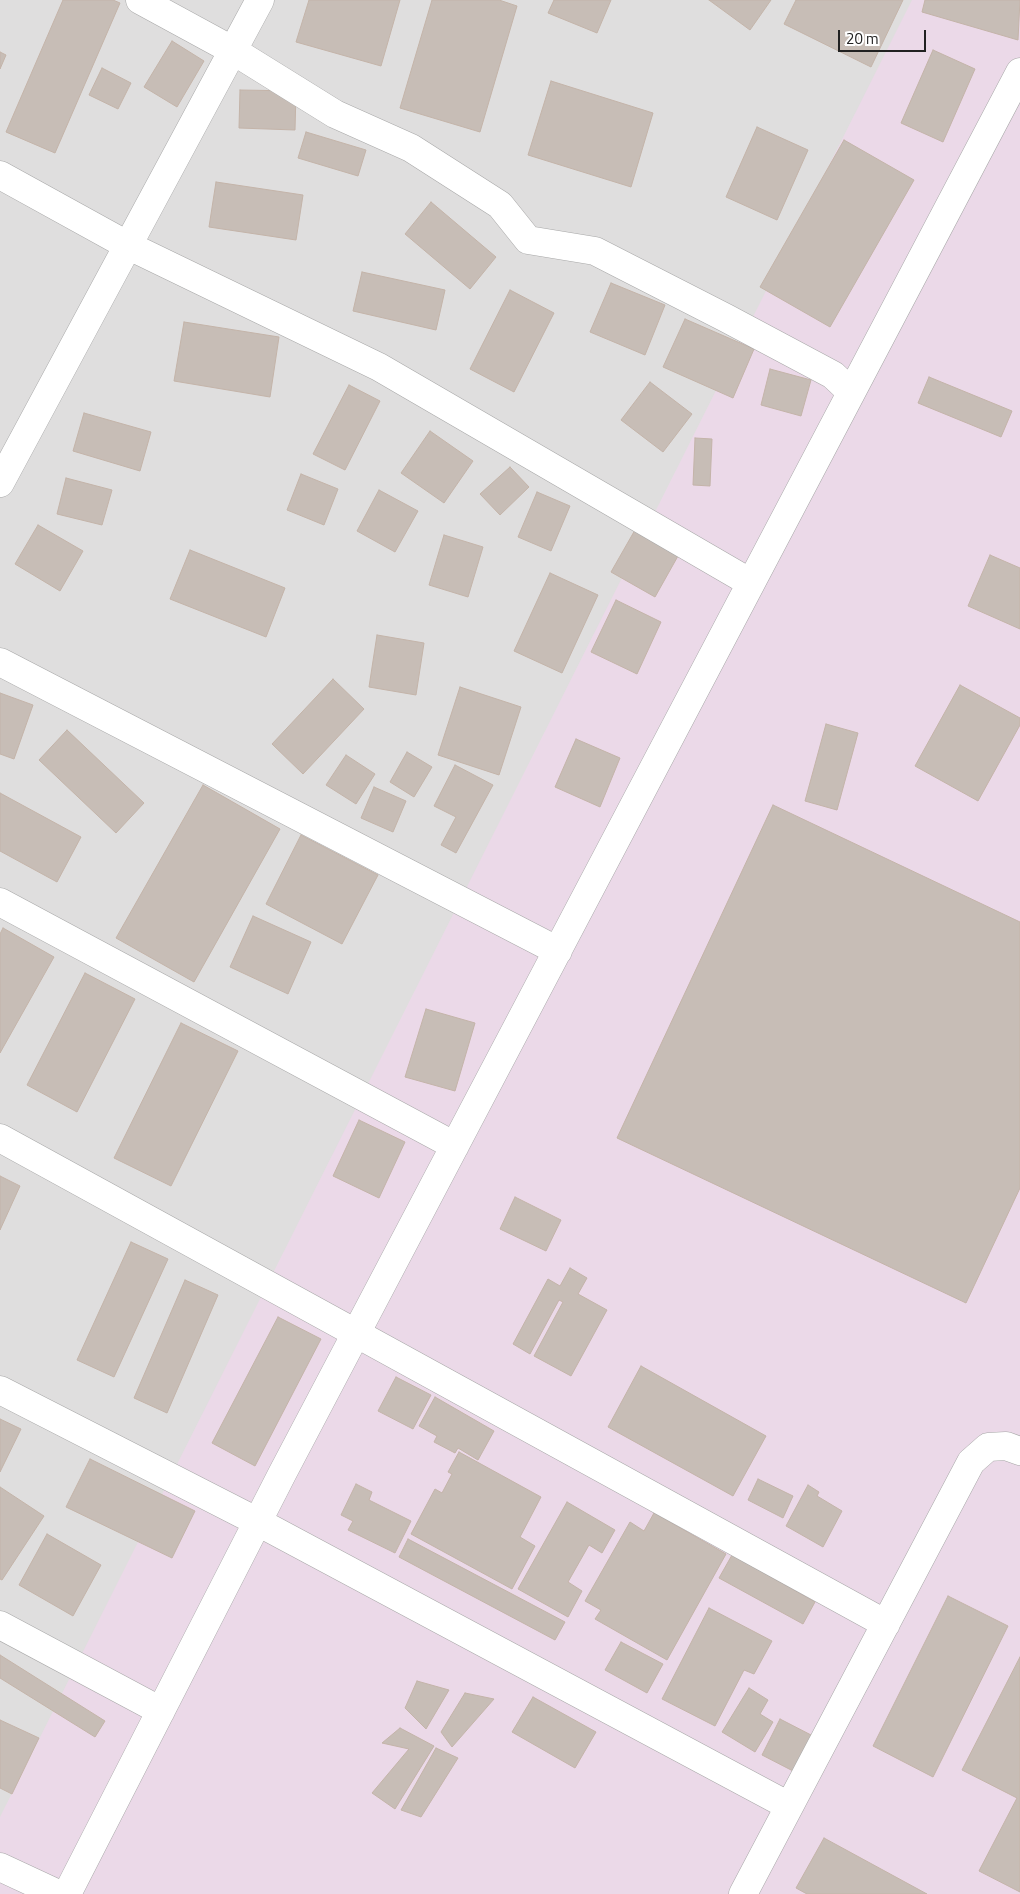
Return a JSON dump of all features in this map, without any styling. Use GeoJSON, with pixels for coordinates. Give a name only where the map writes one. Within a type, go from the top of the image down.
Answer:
{"type":"FeatureCollection","features":[{"type":"Feature","properties":{"kind":"street"},"geometry":{"type":"LineString","coordinates":[[140,0],[232,50],[335,114],[411,148],[500,205],[528,240],[595,251],[726,318],[833,376],[851,392]]}},
{"type":"Feature","properties":{"kind":"street"},"geometry":{"type":"LineString","coordinates":[[0,483],[260,0]]}},
{"type":"Feature","properties":{"kind":"street"},"geometry":{"type":"LineString","coordinates":[[68,1894],[356,1333],[1020,72]]}},
{"type":"Feature","properties":{"kind":"street"},"geometry":{"type":"LineString","coordinates":[[0,175],[127,245],[379,367],[751,583]]}},
{"type":"Feature","properties":{"kind":"street"},"geometry":{"type":"LineString","coordinates":[[0,662],[558,951]]}},
{"type":"Feature","properties":{"kind":"street"},"geometry":{"type":"LineString","coordinates":[[0,902],[455,1146]]}},
{"type":"Feature","properties":{"kind":"street"},"geometry":{"type":"LineString","coordinates":[[0,1138],[886,1624]]}},
{"type":"Feature","properties":{"kind":"street"},"geometry":{"type":"LineString","coordinates":[[0,1390],[258,1522],[789,1806]]}},
{"type":"Feature","properties":{"kind":"street"},"geometry":{"type":"LineString","coordinates":[[743,1894],[971,1462],[988,1447],[1006,1446],[1020,1451]]}},
{"type":"Feature","properties":{"kind":"street"},"geometry":{"type":"LineString","coordinates":[[0,1625],[161,1711]]}},
{"type":"Feature","properties":{"kind":"street"},"geometry":{"type":"LineString","coordinates":[[0,1867],[58,1894]]}},
{"type":"Feature","properties":{"kind":"shaded area"},"geometry":{"type":"Polygon","coordinates":[[[0,0],[1020,0],[1020,1894],[0,1894],[0,0]]]}},
{"type":"Feature","properties":{"kind":"shaded area"},"geometry":{"type":"Polygon","coordinates":[[[912,0],[1020,0],[1020,1894],[0,1894],[0,1817],[912,0]]]}},
{"type":"Feature","properties":{"kind":"building"},"geometry":{"type":"Polygon","coordinates":[[[63,0],[113,0],[120,3],[55,153],[6,132],[63,0]]]}},
{"type":"Feature","properties":{"kind":"building"},"geometry":{"type":"Polygon","coordinates":[[[309,0],[400,0],[381,66],[296,42],[309,0]]]}},
{"type":"Feature","properties":{"kind":"building"},"geometry":{"type":"Polygon","coordinates":[[[432,0],[499,0],[517,6],[480,132],[400,108],[432,0]]]}},
{"type":"Feature","properties":{"kind":"building"},"geometry":{"type":"Polygon","coordinates":[[[554,0],[611,0],[597,33],[548,13],[554,0]]]}},
{"type":"Feature","properties":{"kind":"building"},"geometry":{"type":"Polygon","coordinates":[[[709,0],[771,0],[750,30],[709,0]]]}},
{"type":"Feature","properties":{"kind":"building"},"geometry":{"type":"Polygon","coordinates":[[[796,0],[903,0],[871,67],[784,24],[796,0]]]}},
{"type":"Feature","properties":{"kind":"building"},"geometry":{"type":"Polygon","coordinates":[[[925,0],[1020,0],[1018,40],[922,12],[925,0]]]}},
{"type":"Feature","properties":{"kind":"building"},"geometry":{"type":"Polygon","coordinates":[[[172,41],[204,61],[177,107],[144,87],[172,41]]]}},
{"type":"Feature","properties":{"kind":"building"},"geometry":{"type":"Polygon","coordinates":[[[933,50],[975,69],[943,142],[901,123],[933,50]]]}},
{"type":"Feature","properties":{"kind":"building"},"geometry":{"type":"Polygon","coordinates":[[[0,52],[6,55],[0,69],[0,52]]]}},
{"type":"Feature","properties":{"kind":"building"},"geometry":{"type":"Polygon","coordinates":[[[102,68],[131,83],[118,109],[89,95],[102,68]]]}},
{"type":"Feature","properties":{"kind":"building"},"geometry":{"type":"Polygon","coordinates":[[[551,81],[653,113],[631,187],[528,155],[551,81]]]}},
{"type":"Feature","properties":{"kind":"building"},"geometry":{"type":"Polygon","coordinates":[[[240,90],[296,91],[295,130],[239,128],[240,90]]]}},
{"type":"Feature","properties":{"kind":"building"},"geometry":{"type":"Polygon","coordinates":[[[757,127],[808,150],[777,220],[726,197],[757,127]]]}},
{"type":"Feature","properties":{"kind":"building"},"geometry":{"type":"Polygon","coordinates":[[[306,132],[366,150],[358,176],[298,158],[306,132]]]}},
{"type":"Feature","properties":{"kind":"building"},"geometry":{"type":"Polygon","coordinates":[[[844,140],[914,180],[830,327],[760,287],[844,140]]]}},
{"type":"Feature","properties":{"kind":"building"},"geometry":{"type":"Polygon","coordinates":[[[216,182],[303,195],[296,240],[209,227],[216,182]]]}},
{"type":"Feature","properties":{"kind":"building"},"geometry":{"type":"Polygon","coordinates":[[[431,202],[496,257],[470,289],[405,234],[431,202]]]}},
{"type":"Feature","properties":{"kind":"building"},"geometry":{"type":"Polygon","coordinates":[[[362,272],[445,290],[436,330],[353,311],[362,272]]]}},
{"type":"Feature","properties":{"kind":"building"},"geometry":{"type":"Polygon","coordinates":[[[611,283],[665,305],[645,355],[590,332],[611,283]]]}},
{"type":"Feature","properties":{"kind":"building"},"geometry":{"type":"Polygon","coordinates":[[[510,290],[554,313],[514,392],[470,369],[510,290]]]}},
{"type":"Feature","properties":{"kind":"building"},"geometry":{"type":"Polygon","coordinates":[[[685,319],[754,349],[733,398],[663,367],[685,319]]]}},
{"type":"Feature","properties":{"kind":"building"},"geometry":{"type":"Polygon","coordinates":[[[184,322],[279,337],[270,397],[174,381],[184,322]]]}},
{"type":"Feature","properties":{"kind":"building"},"geometry":{"type":"Polygon","coordinates":[[[770,369],[811,380],[801,416],[761,405],[770,369]]]}},
{"type":"Feature","properties":{"kind":"building"},"geometry":{"type":"Polygon","coordinates":[[[929,377],[1012,411],[1001,437],[918,403],[929,377]]]}},
{"type":"Feature","properties":{"kind":"building"},"geometry":{"type":"Polygon","coordinates":[[[650,382],[692,414],[663,452],[621,420],[650,382]]]}},
{"type":"Feature","properties":{"kind":"building"},"geometry":{"type":"Polygon","coordinates":[[[349,385],[380,401],[345,470],[313,454],[349,385]]]}},
{"type":"Feature","properties":{"kind":"building"},"geometry":{"type":"Polygon","coordinates":[[[84,413],[151,432],[140,471],[73,451],[84,413]]]}},
{"type":"Feature","properties":{"kind":"building"},"geometry":{"type":"Polygon","coordinates":[[[430,431],[473,461],[444,503],[401,473],[430,431]]]}},
{"type":"Feature","properties":{"kind":"building"},"geometry":{"type":"Polygon","coordinates":[[[695,438],[712,439],[710,486],[693,485],[695,438]]]}},
{"type":"Feature","properties":{"kind":"building"},"geometry":{"type":"Polygon","coordinates":[[[510,467],[529,487],[500,515],[480,494],[510,467]]]}},
{"type":"Feature","properties":{"kind":"building"},"geometry":{"type":"Polygon","coordinates":[[[301,474],[338,489],[324,525],[287,510],[301,474]]]}},
{"type":"Feature","properties":{"kind":"building"},"geometry":{"type":"Polygon","coordinates":[[[66,478],[112,490],[102,525],[57,514],[66,478]]]}},
{"type":"Feature","properties":{"kind":"building"},"geometry":{"type":"Polygon","coordinates":[[[379,490],[418,511],[395,552],[357,531],[379,490]]]}},
{"type":"Feature","properties":{"kind":"building"},"geometry":{"type":"Polygon","coordinates":[[[537,492],[570,506],[551,551],[518,537],[537,492]]]}},
{"type":"Feature","properties":{"kind":"building"},"geometry":{"type":"Polygon","coordinates":[[[38,525],[83,551],[60,591],[15,564],[38,525]]]}},
{"type":"Feature","properties":{"kind":"building"},"geometry":{"type":"Polygon","coordinates":[[[635,530],[678,556],[655,597],[611,572],[635,530]]]}},
{"type":"Feature","properties":{"kind":"building"},"geometry":{"type":"Polygon","coordinates":[[[444,535],[483,547],[468,597],[429,585],[444,535]]]}},
{"type":"Feature","properties":{"kind":"building"},"geometry":{"type":"Polygon","coordinates":[[[190,550],[285,588],[266,637],[170,599],[190,550]]]}},
{"type":"Feature","properties":{"kind":"building"},"geometry":{"type":"Polygon","coordinates":[[[990,555],[1020,568],[1020,629],[968,606],[990,555]]]}},
{"type":"Feature","properties":{"kind":"building"},"geometry":{"type":"Polygon","coordinates":[[[550,573],[598,595],[562,673],[514,651],[550,573]]]}},
{"type":"Feature","properties":{"kind":"building"},"geometry":{"type":"Polygon","coordinates":[[[616,600],[661,622],[637,674],[591,652],[616,600]]]}},
{"type":"Feature","properties":{"kind":"building"},"geometry":{"type":"Polygon","coordinates":[[[377,635],[424,643],[416,695],[369,687],[377,635]]]}},
{"type":"Feature","properties":{"kind":"building"},"geometry":{"type":"Polygon","coordinates":[[[333,679],[364,709],[303,774],[272,744],[333,679]]]}},
{"type":"Feature","properties":{"kind":"building"},"geometry":{"type":"Polygon","coordinates":[[[960,685],[1020,718],[1020,725],[978,801],[915,766],[960,685]]]}},
{"type":"Feature","properties":{"kind":"building"},"geometry":{"type":"Polygon","coordinates":[[[460,687],[521,707],[499,775],[438,755],[460,687]]]}},
{"type":"Feature","properties":{"kind":"building"},"geometry":{"type":"Polygon","coordinates":[[[0,693],[33,705],[14,759],[0,754],[0,693]]]}},
{"type":"Feature","properties":{"kind":"building"},"geometry":{"type":"Polygon","coordinates":[[[826,724],[858,733],[837,810],[805,801],[826,724]]]}},
{"type":"Feature","properties":{"kind":"building"},"geometry":{"type":"Polygon","coordinates":[[[67,730],[144,803],[116,833],[39,760],[67,730]]]}},
{"type":"Feature","properties":{"kind":"building"},"geometry":{"type":"Polygon","coordinates":[[[576,739],[620,758],[600,807],[555,787],[576,739]]]}},
{"type":"Feature","properties":{"kind":"building"},"geometry":{"type":"Polygon","coordinates":[[[407,752],[432,767],[414,797],[390,782],[407,752]]]}},
{"type":"Feature","properties":{"kind":"building"},"geometry":{"type":"Polygon","coordinates":[[[346,755],[375,774],[356,804],[326,785],[346,755]]]}},
{"type":"Feature","properties":{"kind":"building"},"geometry":{"type":"Polygon","coordinates":[[[455,765],[493,785],[456,853],[441,845],[456,817],[434,806],[455,765]]]}},
{"type":"Feature","properties":{"kind":"building"},"geometry":{"type":"Polygon","coordinates":[[[203,785],[280,829],[194,982],[116,938],[203,785]]]}},
{"type":"Feature","properties":{"kind":"building"},"geometry":{"type":"Polygon","coordinates":[[[374,787],[406,801],[393,832],[361,818],[374,787]]]}},
{"type":"Feature","properties":{"kind":"building"},"geometry":{"type":"Polygon","coordinates":[[[0,793],[81,837],[57,882],[0,851],[0,793]]]}},
{"type":"Feature","properties":{"kind":"building"},"geometry":{"type":"Polygon","coordinates":[[[773,805],[1020,922],[1020,1188],[966,1303],[617,1138],[773,805]]]}},
{"type":"Feature","properties":{"kind":"building"},"geometry":{"type":"Polygon","coordinates":[[[301,835],[378,875],[342,944],[266,904],[301,835]]]}},
{"type":"Feature","properties":{"kind":"building"},"geometry":{"type":"Polygon","coordinates":[[[253,916],[311,942],[288,994],[230,967],[253,916]]]}},
{"type":"Feature","properties":{"kind":"building"},"geometry":{"type":"Polygon","coordinates":[[[3,928],[54,957],[0,1053],[0,934],[3,928]]]}},
{"type":"Feature","properties":{"kind":"building"},"geometry":{"type":"Polygon","coordinates":[[[85,973],[135,999],[77,1112],[27,1085],[85,973]]]}},
{"type":"Feature","properties":{"kind":"building"},"geometry":{"type":"Polygon","coordinates":[[[426,1009],[475,1023],[455,1091],[405,1077],[426,1009]]]}},
{"type":"Feature","properties":{"kind":"building"},"geometry":{"type":"Polygon","coordinates":[[[181,1023],[238,1051],[171,1186],[114,1158],[181,1023]]]}},
{"type":"Feature","properties":{"kind":"building"},"geometry":{"type":"Polygon","coordinates":[[[359,1120],[405,1142],[379,1198],[333,1176],[359,1120]]]}},
{"type":"Feature","properties":{"kind":"building"},"geometry":{"type":"Polygon","coordinates":[[[0,1176],[20,1186],[0,1230],[0,1176]]]}},
{"type":"Feature","properties":{"kind":"building"},"geometry":{"type":"Polygon","coordinates":[[[515,1197],[561,1220],[546,1251],[500,1229],[515,1197]]]}},
{"type":"Feature","properties":{"kind":"building"},"geometry":{"type":"Polygon","coordinates":[[[131,1242],[168,1259],[114,1377],[77,1360],[131,1242]]]}},
{"type":"Feature","properties":{"kind":"building"},"geometry":{"type":"Polygon","coordinates":[[[570,1268],[587,1278],[578,1294],[607,1310],[571,1376],[534,1356],[563,1302],[559,1300],[530,1354],[513,1344],[548,1279],[560,1286],[570,1268]]]}},
{"type":"Feature","properties":{"kind":"building"},"geometry":{"type":"Polygon","coordinates":[[[185,1280],[218,1295],[167,1413],[134,1398],[185,1280]]]}},
{"type":"Feature","properties":{"kind":"building"},"geometry":{"type":"Polygon","coordinates":[[[278,1317],[321,1339],[255,1466],[212,1443],[278,1317]]]}},
{"type":"Feature","properties":{"kind":"building"},"geometry":{"type":"Polygon","coordinates":[[[641,1366],[766,1436],[733,1496],[608,1427],[641,1366]]]}},
{"type":"Feature","properties":{"kind":"building"},"geometry":{"type":"Polygon","coordinates":[[[396,1377],[431,1395],[413,1429],[378,1411],[396,1377]]]}},
{"type":"Feature","properties":{"kind":"building"},"geometry":{"type":"Polygon","coordinates":[[[435,1397],[494,1431],[478,1460],[458,1448],[455,1453],[434,1442],[437,1436],[419,1426],[435,1397]]]}},
{"type":"Feature","properties":{"kind":"building"},"geometry":{"type":"Polygon","coordinates":[[[0,1419],[21,1429],[0,1472],[0,1419]]]}},
{"type":"Feature","properties":{"kind":"building"},"geometry":{"type":"Polygon","coordinates":[[[459,1452],[541,1497],[520,1537],[535,1546],[512,1589],[411,1534],[435,1489],[442,1493],[452,1474],[448,1472],[459,1452]]]}},
{"type":"Feature","properties":{"kind":"building"},"geometry":{"type":"Polygon","coordinates":[[[90,1459],[195,1511],[172,1558],[66,1507],[90,1459]]]}},
{"type":"Feature","properties":{"kind":"building"},"geometry":{"type":"Polygon","coordinates":[[[758,1479],[793,1496],[783,1518],[748,1500],[758,1479]]]}},
{"type":"Feature","properties":{"kind":"building"},"geometry":{"type":"Polygon","coordinates":[[[356,1484],[372,1492],[369,1500],[411,1521],[395,1553],[348,1530],[353,1521],[341,1515],[356,1484]]]}},
{"type":"Feature","properties":{"kind":"building"},"geometry":{"type":"Polygon","coordinates":[[[808,1485],[819,1492],[817,1496],[842,1511],[823,1547],[786,1526],[808,1485]]]}},
{"type":"Feature","properties":{"kind":"building"},"geometry":{"type":"Polygon","coordinates":[[[0,1487],[44,1516],[2,1580],[0,1579],[0,1487]]]}},
{"type":"Feature","properties":{"kind":"building"},"geometry":{"type":"Polygon","coordinates":[[[567,1502],[615,1530],[602,1553],[589,1545],[568,1582],[582,1591],[568,1617],[518,1589],[567,1502]]]}},
{"type":"Feature","properties":{"kind":"building"},"geometry":{"type":"Polygon","coordinates":[[[654,1513],[726,1554],[667,1660],[595,1619],[601,1610],[585,1601],[630,1522],[644,1531],[654,1513]]]}},
{"type":"Feature","properties":{"kind":"building"},"geometry":{"type":"Polygon","coordinates":[[[47,1534],[101,1565],[73,1616],[19,1585],[47,1534]]]}},
{"type":"Feature","properties":{"kind":"building"},"geometry":{"type":"Polygon","coordinates":[[[408,1539],[565,1622],[555,1640],[399,1557],[408,1539]]]}},
{"type":"Feature","properties":{"kind":"building"},"geometry":{"type":"Polygon","coordinates":[[[732,1555],[815,1602],[803,1624],[719,1578],[732,1555]]]}},
{"type":"Feature","properties":{"kind":"building"},"geometry":{"type":"Polygon","coordinates":[[[948,1596],[1008,1626],[933,1777],[873,1746],[948,1596]]]}},
{"type":"Feature","properties":{"kind":"building"},"geometry":{"type":"Polygon","coordinates":[[[709,1608],[772,1641],[754,1674],[744,1670],[715,1726],[662,1699],[709,1608]]]}},
{"type":"Feature","properties":{"kind":"building"},"geometry":{"type":"Polygon","coordinates":[[[621,1642],[663,1664],[647,1693],[605,1670],[621,1642]]]}},
{"type":"Feature","properties":{"kind":"building"},"geometry":{"type":"Polygon","coordinates":[[[0,1655],[105,1721],[95,1737],[0,1678],[0,1655]]]}},
{"type":"Feature","properties":{"kind":"building"},"geometry":{"type":"Polygon","coordinates":[[[1020,1657],[1020,1892],[979,1871],[1017,1798],[962,1770],[1020,1657]]]}},
{"type":"Feature","properties":{"kind":"building"},"geometry":{"type":"Polygon","coordinates":[[[417,1681],[449,1690],[426,1729],[405,1708],[417,1681]]]}},
{"type":"Feature","properties":{"kind":"building"},"geometry":{"type":"Polygon","coordinates":[[[749,1688],[768,1700],[760,1714],[773,1722],[755,1752],[722,1732],[749,1688]]]}},
{"type":"Feature","properties":{"kind":"building"},"geometry":{"type":"Polygon","coordinates":[[[465,1693],[494,1699],[452,1747],[441,1732],[465,1693]]]}},
{"type":"Feature","properties":{"kind":"building"},"geometry":{"type":"Polygon","coordinates":[[[533,1697],[596,1732],[575,1768],[512,1732],[533,1697]]]}},
{"type":"Feature","properties":{"kind":"building"},"geometry":{"type":"Polygon","coordinates":[[[780,1719],[813,1736],[795,1772],[762,1755],[780,1719]]]}},
{"type":"Feature","properties":{"kind":"building"},"geometry":{"type":"Polygon","coordinates":[[[0,1720],[39,1738],[12,1794],[0,1788],[0,1720]]]}},
{"type":"Feature","properties":{"kind":"building"},"geometry":{"type":"Polygon","coordinates":[[[400,1728],[434,1746],[395,1809],[372,1793],[409,1749],[382,1743],[400,1728]]]}},
{"type":"Feature","properties":{"kind":"building"},"geometry":{"type":"Polygon","coordinates":[[[436,1748],[458,1758],[421,1817],[401,1810],[436,1748]]]}},
{"type":"Feature","properties":{"kind":"building"},"geometry":{"type":"Polygon","coordinates":[[[824,1838],[927,1894],[807,1894],[796,1888],[824,1838]]]}}]}
